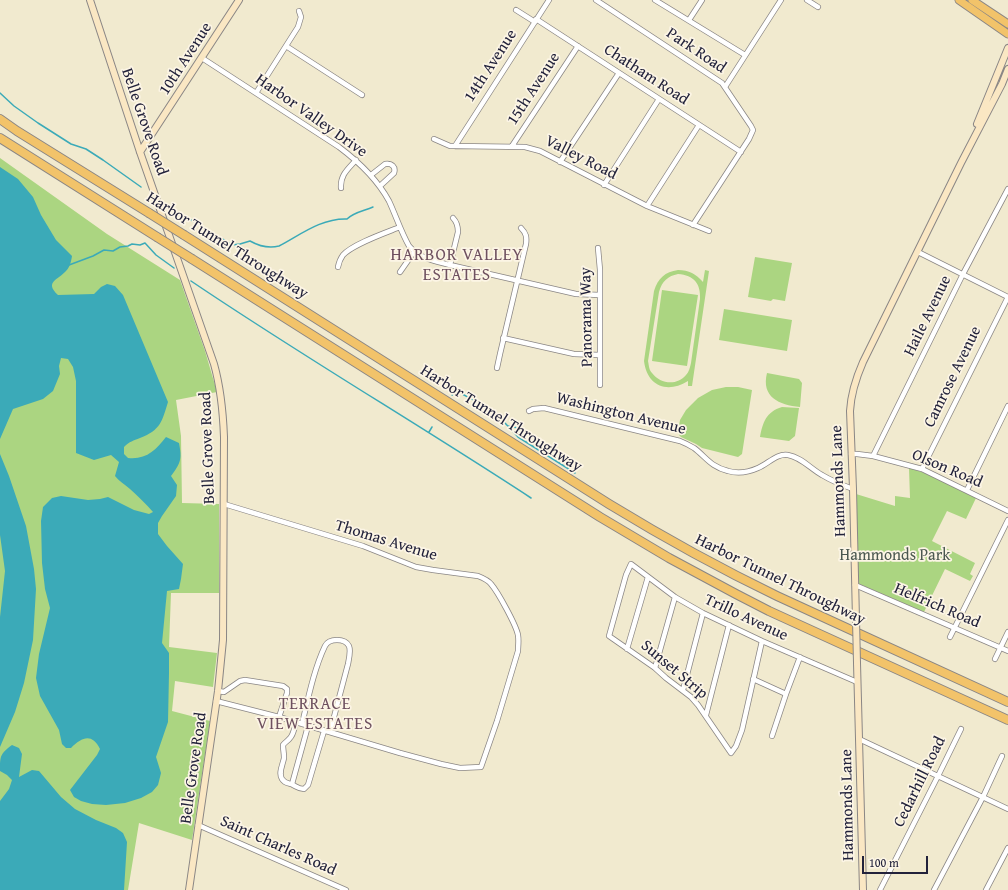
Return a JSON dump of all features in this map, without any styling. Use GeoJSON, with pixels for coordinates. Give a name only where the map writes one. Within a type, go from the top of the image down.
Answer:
{"type":"FeatureCollection","features":[{"type":"Feature","properties":{"kind":"highway","name":"Harbor Tunnel Throughway"},"geometry":{"type":"LineString","coordinates":[[0,119],[609,504],[678,545],[751,584],[1008,702]]}},
{"type":"Feature","properties":{"kind":"highway","name":"Harbor Tunnel Throughway"},"geometry":{"type":"LineString","coordinates":[[0,138],[600,517],[670,558],[769,611],[996,714],[1008,721]]}},
{"type":"Feature","properties":{"kind":"highway"},"geometry":{"type":"LineString","coordinates":[[900,653],[1008,697]]}},
{"type":"Feature","properties":{"kind":"main road"},"geometry":{"type":"LineString","coordinates":[[959,0],[1008,34]]}},
{"type":"Feature","properties":{"kind":"main road"},"geometry":{"type":"LineString","coordinates":[[972,0],[1008,24]]}},
{"type":"Feature","properties":{"kind":"street","name":"Belle Grove Road"},"geometry":{"type":"LineString","coordinates":[[90,0],[140,152],[210,352],[218,378],[221,395],[223,413],[224,504],[223,640],[218,691],[189,890]]}},
{"type":"Feature","properties":{"kind":"street","name":"10th Avenue"},"geometry":{"type":"LineString","coordinates":[[140,152],[239,0]]}},
{"type":"Feature","properties":{"kind":"street","name":"14th Avenue"},"geometry":{"type":"LineString","coordinates":[[455,146],[549,0]]}},
{"type":"Feature","properties":{"kind":"street","name":"Park Road"},"geometry":{"type":"LineString","coordinates":[[596,0],[718,80],[725,87],[752,126],[753,130],[749,139],[694,224]]}},
{"type":"Feature","properties":{"kind":"street"},"geometry":{"type":"LineString","coordinates":[[655,0],[745,55]]}},
{"type":"Feature","properties":{"kind":"street"},"geometry":{"type":"LineString","coordinates":[[688,20],[702,0]]}},
{"type":"Feature","properties":{"kind":"street"},"geometry":{"type":"LineString","coordinates":[[725,87],[781,0]]}},
{"type":"Feature","properties":{"kind":"street"},"geometry":{"type":"LineString","coordinates":[[807,0],[818,7]]}},
{"type":"Feature","properties":{"kind":"street","name":"Chatham Road"},"geometry":{"type":"LineString","coordinates":[[516,10],[578,46],[740,152]]}},
{"type":"Feature","properties":{"kind":"street"},"geometry":{"type":"LineString","coordinates":[[256,93],[300,22],[301,17],[299,11]]}},
{"type":"Feature","properties":{"kind":"street"},"geometry":{"type":"LineString","coordinates":[[286,46],[362,96]]}},
{"type":"Feature","properties":{"kind":"street","name":"15th Avenue"},"geometry":{"type":"LineString","coordinates":[[512,146],[578,46]]}},
{"type":"Feature","properties":{"kind":"street","name":"Hammonds Lane"},"geometry":{"type":"LineString","coordinates":[[969,147],[1008,48]]}},
{"type":"Feature","properties":{"kind":"street","name":"Harbor Valley Drive"},"geometry":{"type":"LineString","coordinates":[[202,58],[339,147],[356,160],[380,186],[409,246],[414,252]]}},
{"type":"Feature","properties":{"kind":"street"},"geometry":{"type":"LineString","coordinates":[[1001,66],[1002,69],[999,80],[1002,84]]}},
{"type":"Feature","properties":{"kind":"street","name":"Hammonds Lane"},"geometry":{"type":"LineString","coordinates":[[863,890],[857,682],[856,585],[850,411],[853,388],[863,362],[969,147],[1002,84],[1008,69]]}},
{"type":"Feature","properties":{"kind":"street"},"geometry":{"type":"LineString","coordinates":[[560,162],[619,73]]}},
{"type":"Feature","properties":{"kind":"street"},"geometry":{"type":"LineString","coordinates":[[989,110],[988,104],[995,87],[994,82]]}},
{"type":"Feature","properties":{"kind":"street"},"geometry":{"type":"LineString","coordinates":[[604,185],[659,99]]}},
{"type":"Feature","properties":{"kind":"street"},"geometry":{"type":"LineString","coordinates":[[647,206],[700,126]]}},
{"type":"Feature","properties":{"kind":"street","name":"Valley Road"},"geometry":{"type":"LineString","coordinates":[[434,139],[450,146],[512,146],[532,148],[647,206],[709,231]]}},
{"type":"Feature","properties":{"kind":"street"},"geometry":{"type":"LineString","coordinates":[[341,188],[345,171],[356,160]]}},
{"type":"Feature","properties":{"kind":"street"},"geometry":{"type":"LineString","coordinates":[[371,175],[385,164],[391,164],[395,168],[394,174],[380,186]]}},
{"type":"Feature","properties":{"kind":"street","name":"Haile Avenue"},"geometry":{"type":"LineString","coordinates":[[873,456],[963,274],[1008,189]]}},
{"type":"Feature","properties":{"kind":"street"},"geometry":{"type":"LineString","coordinates":[[450,265],[458,232],[458,226],[453,218]]}},
{"type":"Feature","properties":{"kind":"street"},"geometry":{"type":"LineString","coordinates":[[338,267],[341,257],[345,252],[365,241],[400,227]]}},
{"type":"Feature","properties":{"kind":"street"},"geometry":{"type":"LineString","coordinates":[[497,368],[526,244],[527,237],[522,228]]}},
{"type":"Feature","properties":{"kind":"street","name":"Panorama Way"},"geometry":{"type":"LineString","coordinates":[[598,248],[600,270],[600,385]]}},
{"type":"Feature","properties":{"kind":"street"},"geometry":{"type":"LineString","coordinates":[[400,272],[414,252],[422,257],[450,265],[576,294],[600,295]]}},
{"type":"Feature","properties":{"kind":"street"},"geometry":{"type":"LineString","coordinates":[[918,252],[1008,297]]}},
{"type":"Feature","properties":{"kind":"street","name":"Camrose Avenue"},"geometry":{"type":"LineString","coordinates":[[922,469],[1008,297]]}},
{"type":"Feature","properties":{"kind":"street"},"geometry":{"type":"LineString","coordinates":[[503,338],[574,354],[600,355]]}},
{"type":"Feature","properties":{"kind":"street"},"geometry":{"type":"LineString","coordinates":[[967,490],[1008,406]]}},
{"type":"Feature","properties":{"kind":"street","name":"Washington Avenue"},"geometry":{"type":"LineString","coordinates":[[529,411],[544,408],[680,441],[694,448],[715,466],[730,472],[739,473],[757,469],[777,457],[788,455],[799,460],[824,477],[853,489]]}},
{"type":"Feature","properties":{"kind":"street","name":"Olson Road"},"geometry":{"type":"LineString","coordinates":[[851,454],[873,456],[922,469],[1008,511]]}},
{"type":"Feature","properties":{"kind":"street","name":"Thomas Avenue"},"geometry":{"type":"LineString","coordinates":[[224,504],[363,546],[416,567],[478,576],[487,580],[496,590],[515,627],[519,643],[518,651],[481,768],[460,768],[445,765],[327,732]]}},
{"type":"Feature","properties":{"kind":"street"},"geometry":{"type":"LineString","coordinates":[[950,637],[1008,520]]}},
{"type":"Feature","properties":{"kind":"street","name":"Trillo Avenue"},"geometry":{"type":"LineString","coordinates":[[609,636],[626,576],[631,564],[675,597],[703,613],[762,641],[857,682]]}},
{"type":"Feature","properties":{"kind":"street"},"geometry":{"type":"LineString","coordinates":[[627,649],[648,577]]}},
{"type":"Feature","properties":{"kind":"street","name":"Helfrich Road"},"geometry":{"type":"LineString","coordinates":[[856,585],[1008,651]]}},
{"type":"Feature","properties":{"kind":"street"},"geometry":{"type":"LineString","coordinates":[[655,668],[675,597]]}},
{"type":"Feature","properties":{"kind":"street"},"geometry":{"type":"LineString","coordinates":[[683,690],[703,613]]}},
{"type":"Feature","properties":{"kind":"street"},"geometry":{"type":"LineString","coordinates":[[706,715],[729,625]]}},
{"type":"Feature","properties":{"kind":"street"},"geometry":{"type":"LineString","coordinates":[[995,659],[1008,632]]}},
{"type":"Feature","properties":{"kind":"street","name":"Sunset Strip"},"geometry":{"type":"LineString","coordinates":[[609,636],[655,668],[669,681],[691,697],[706,715],[731,753],[736,746],[742,730],[762,641]]}},
{"type":"Feature","properties":{"kind":"street"},"geometry":{"type":"LineString","coordinates":[[296,722],[292,736],[283,745],[284,755],[281,770],[282,779],[287,783],[292,784],[296,788],[304,789],[308,785],[327,732],[348,664],[350,649],[346,642],[330,640],[324,648],[316,671],[302,724]]}},
{"type":"Feature","properties":{"kind":"street"},"geometry":{"type":"LineString","coordinates":[[772,736],[800,657]]}},
{"type":"Feature","properties":{"kind":"street"},"geometry":{"type":"LineString","coordinates":[[218,691],[224,692],[240,681],[246,680],[284,686],[286,687],[287,693],[279,717]]}},
{"type":"Feature","properties":{"kind":"street"},"geometry":{"type":"LineString","coordinates":[[753,680],[786,694]]}},
{"type":"Feature","properties":{"kind":"street"},"geometry":{"type":"LineString","coordinates":[[216,701],[279,717],[327,732]]}},
{"type":"Feature","properties":{"kind":"street"},"geometry":{"type":"LineString","coordinates":[[292,784],[308,726]]}},
{"type":"Feature","properties":{"kind":"street","name":"Cedarhill Road"},"geometry":{"type":"LineString","coordinates":[[880,890],[961,729]]}},
{"type":"Feature","properties":{"kind":"street"},"geometry":{"type":"LineString","coordinates":[[859,739],[1008,809]]}},
{"type":"Feature","properties":{"kind":"street"},"geometry":{"type":"LineString","coordinates":[[934,890],[983,797],[1002,756]]}},
{"type":"Feature","properties":{"kind":"street","name":"Saint Charles Road"},"geometry":{"type":"LineString","coordinates":[[198,825],[346,890]]}},
{"type":"Feature","properties":{"kind":"street"},"geometry":{"type":"LineString","coordinates":[[986,890],[1008,848]]}},
{"type":"Feature","properties":{"kind":"green space"},"geometry":{"type":"Polygon","coordinates":[[[0,158],[107,234],[180,280],[205,351],[217,392],[176,400],[181,436],[182,503],[219,504],[219,593],[171,593],[169,647],[217,653],[213,687],[175,681],[172,711],[210,721],[192,840],[139,823],[128,890],[0,890],[0,158]]]}},
{"type":"Feature","properties":{"kind":"green space"},"geometry":{"type":"Polygon","coordinates":[[[755,257],[792,263],[785,301],[773,299],[771,301],[748,297],[755,257]]]}},
{"type":"Feature","properties":{"kind":"green space"},"geometry":{"type":"Polygon","coordinates":[[[682,270],[689,272],[703,282],[705,270],[709,271],[692,386],[688,386],[688,381],[673,387],[659,385],[649,376],[644,361],[654,291],[660,279],[673,271],[682,270]],[[678,274],[671,276],[660,288],[648,361],[650,371],[655,377],[659,380],[669,382],[682,379],[687,374],[689,369],[700,299],[698,285],[692,278],[678,274]]]}},
{"type":"Feature","properties":{"kind":"green space"},"geometry":{"type":"Polygon","coordinates":[[[662,290],[698,295],[687,366],[652,361],[662,290]]]}},
{"type":"Feature","properties":{"kind":"green space"},"geometry":{"type":"Polygon","coordinates":[[[724,309],[792,320],[787,351],[719,340],[724,309]]]}},
{"type":"Feature","properties":{"kind":"green space"},"geometry":{"type":"Polygon","coordinates":[[[767,373],[799,379],[802,383],[800,407],[779,402],[769,394],[766,381],[767,373]]]}},
{"type":"Feature","properties":{"kind":"green space"},"geometry":{"type":"Polygon","coordinates":[[[726,387],[738,387],[752,390],[742,454],[738,457],[702,448],[681,437],[678,431],[680,420],[686,410],[698,398],[712,390],[726,387]]]}},
{"type":"Feature","properties":{"kind":"green space"},"geometry":{"type":"Polygon","coordinates":[[[782,407],[799,408],[795,436],[789,441],[760,437],[766,418],[772,412],[782,407]]]}},
{"type":"Feature","properties":{"kind":"green space","name":"Hammonds Park"},"geometry":{"type":"Polygon","coordinates":[[[909,468],[925,473],[976,498],[966,519],[947,511],[932,541],[975,563],[970,574],[973,576],[970,581],[945,569],[924,612],[857,583],[856,494],[895,506],[895,496],[910,498],[909,468]]]}},
{"type":"Feature","properties":{"kind":"water"},"geometry":{"type":"Polygon","coordinates":[[[0,167],[18,179],[33,197],[41,215],[56,240],[72,256],[67,269],[52,284],[54,291],[58,295],[94,294],[101,287],[107,284],[115,286],[123,295],[168,402],[162,420],[157,428],[147,435],[126,445],[124,447],[124,454],[128,458],[145,456],[154,450],[166,437],[179,443],[180,461],[171,476],[177,485],[176,496],[158,523],[158,534],[183,564],[179,589],[167,591],[162,643],[169,653],[168,722],[156,757],[161,773],[158,785],[152,792],[141,798],[125,803],[106,805],[92,804],[74,797],[70,790],[100,749],[94,741],[87,738],[79,741],[71,748],[66,748],[62,744],[59,730],[40,696],[36,678],[39,654],[50,608],[45,589],[42,563],[41,521],[43,507],[52,498],[61,496],[88,500],[108,497],[134,510],[149,514],[153,512],[136,494],[115,476],[119,462],[111,455],[94,460],[76,453],[76,381],[73,367],[68,359],[61,358],[59,366],[60,374],[53,391],[43,399],[13,409],[0,439],[0,167]]]}},
{"type":"Feature","properties":{"kind":"water"},"geometry":{"type":"Polygon","coordinates":[[[0,454],[26,526],[36,589],[33,640],[24,683],[15,712],[0,747],[0,617],[5,571],[0,535],[0,454]]]}},
{"type":"Feature","properties":{"kind":"water"},"geometry":{"type":"Polygon","coordinates":[[[12,745],[19,748],[22,754],[19,777],[32,770],[39,771],[61,797],[75,809],[116,828],[123,833],[127,842],[124,890],[0,890],[0,801],[9,789],[12,780],[0,771],[0,762],[3,753],[12,745]]]}},
{"type":"Feature","properties":{"kind":"waterway"},"geometry":{"type":"LineString","coordinates":[[0,93],[14,106],[38,123],[71,144],[86,149],[141,187]]}},
{"type":"Feature","properties":{"kind":"waterway"},"geometry":{"type":"LineString","coordinates":[[188,218],[232,245],[250,241],[260,246],[271,247],[279,246],[320,224],[337,219],[347,219],[356,213],[373,207]]}},
{"type":"Feature","properties":{"kind":"waterway"},"geometry":{"type":"LineString","coordinates":[[69,265],[104,250],[113,251],[120,247],[145,243],[156,255],[174,268]]}},
{"type":"Feature","properties":{"kind":"waterway"},"geometry":{"type":"LineString","coordinates":[[191,281],[531,498]]}},
{"type":"Feature","properties":{"kind":"waterway"},"geometry":{"type":"LineString","coordinates":[[452,395],[458,392],[472,399],[505,423],[518,437],[575,473]]}},
{"type":"Feature","properties":{"kind":"waterway"},"geometry":{"type":"LineString","coordinates":[[508,426],[518,428]]}},
{"type":"Feature","properties":{"kind":"waterway"},"geometry":{"type":"LineString","coordinates":[[429,432],[432,427]]}},
{"type":"Feature","properties":{"kind":"district","name":"HARBOR VALLEY ESTATES"},"geometry":{"type":"Point","coordinates":[457,266]}},
{"type":"Feature","properties":{"kind":"district","name":"TERRACE VIEW ESTATES"},"geometry":{"type":"Point","coordinates":[315,715]}}]}
